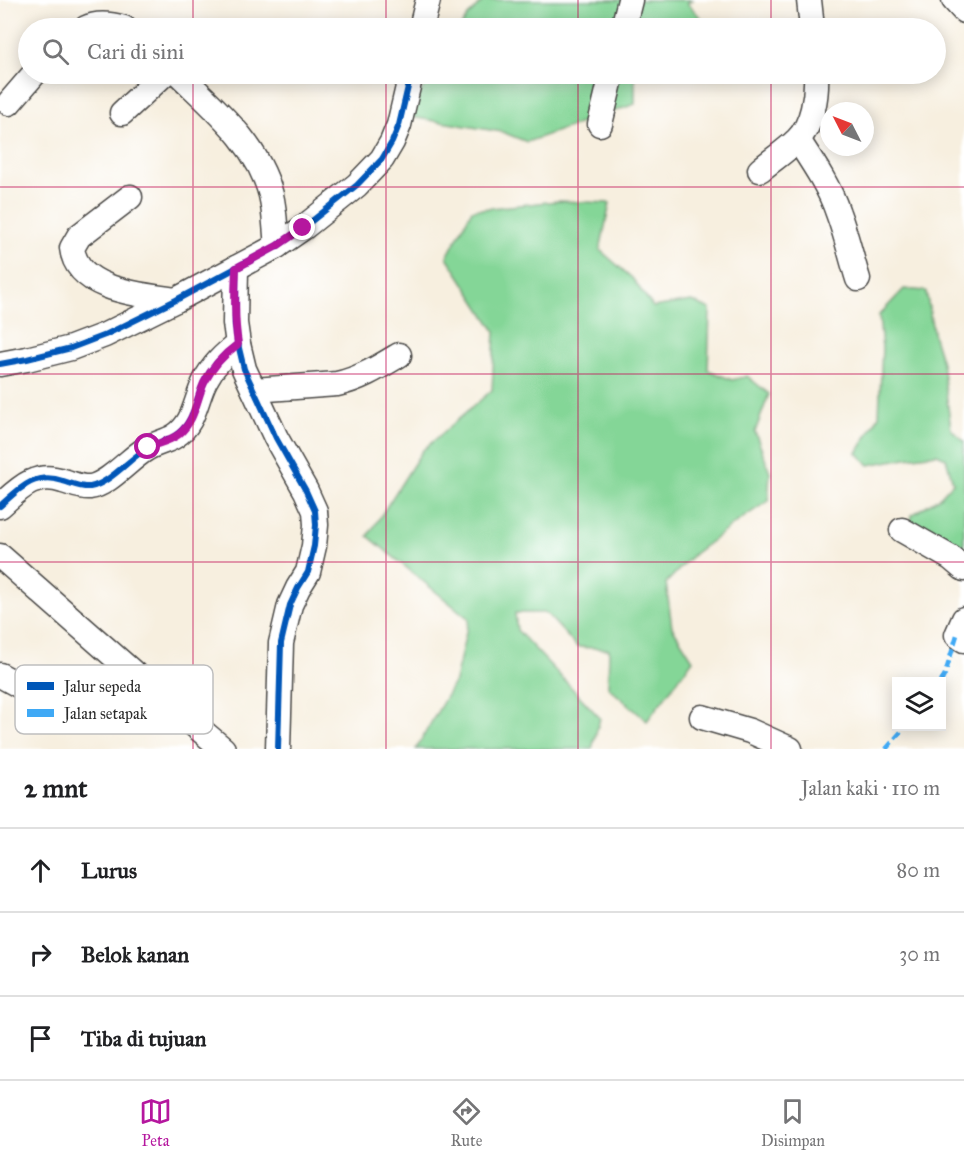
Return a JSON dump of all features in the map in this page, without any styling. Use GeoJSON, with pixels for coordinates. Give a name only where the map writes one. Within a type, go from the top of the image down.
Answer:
{"type":"FeatureCollection","features":[{"type":"Feature","properties":{"kind":"street"},"geometry":{"type":"LineString","coordinates":[[412,0],[424,17]]}},
{"type":"Feature","properties":{"kind":"street"},"geometry":{"type":"LineString","coordinates":[[626,18],[630,0]]}},
{"type":"Feature","properties":{"kind":"street"},"geometry":{"type":"LineString","coordinates":[[809,0],[811,18]]}},
{"type":"Feature","properties":{"kind":"street"},"geometry":{"type":"LineString","coordinates":[[954,0],[964,11]]}},
{"type":"Feature","properties":{"kind":"street"},"geometry":{"type":"LineString","coordinates":[[9,103],[25,84]]}},
{"type":"Feature","properties":{"kind":"street"},"geometry":{"type":"LineString","coordinates":[[122,112],[153,84]]}},
{"type":"Feature","properties":{"kind":"street"},"geometry":{"type":"LineString","coordinates":[[190,84],[219,112],[255,157],[272,197],[277,246]]}},
{"type":"Feature","properties":{"kind":"street"},"geometry":{"type":"LineString","coordinates":[[0,364],[79,345],[105,335],[277,246],[357,185],[382,159],[399,124],[409,84]]}},
{"type":"Feature","properties":{"kind":"street"},"geometry":{"type":"LineString","coordinates":[[600,124],[610,84]]}},
{"type":"Feature","properties":{"kind":"street"},"geometry":{"type":"LineString","coordinates":[[760,170],[798,140],[804,132],[812,113],[815,84]]}},
{"type":"Feature","properties":{"kind":"street"},"geometry":{"type":"LineString","coordinates":[[798,140],[822,177],[834,203],[858,279]]}},
{"type":"Feature","properties":{"kind":"street"},"geometry":{"type":"LineString","coordinates":[[130,197],[79,236],[72,248],[75,262],[86,274],[108,286],[176,300]]}},
{"type":"Feature","properties":{"kind":"street"},"geometry":{"type":"LineString","coordinates":[[236,268],[235,323],[244,369],[276,438],[315,511],[314,546],[308,572],[290,605],[281,643],[278,749]]}},
{"type":"Feature","properties":{"kind":"street"},"geometry":{"type":"LineString","coordinates":[[0,506],[20,488],[39,478],[48,477],[90,487],[111,476],[148,447],[178,435],[190,422],[210,372],[224,355],[238,344]]}},
{"type":"Feature","properties":{"kind":"street"},"geometry":{"type":"LineString","coordinates":[[254,390],[350,381],[399,356]]}},
{"type":"Feature","properties":{"kind":"street"},"geometry":{"type":"LineString","coordinates":[[902,530],[951,558],[964,569]]}},
{"type":"Feature","properties":{"kind":"street"},"geometry":{"type":"LineString","coordinates":[[0,556],[124,665]]}},
{"type":"Feature","properties":{"kind":"street"},"geometry":{"type":"LineString","coordinates":[[964,620],[957,635],[964,640]]}},
{"type":"Feature","properties":{"kind":"street"},"geometry":{"type":"LineString","coordinates":[[0,675],[15,683]]}},
{"type":"Feature","properties":{"kind":"street"},"geometry":{"type":"LineString","coordinates":[[702,717],[750,731],[790,749]]}},
{"type":"Feature","properties":{"kind":"street"},"geometry":{"type":"LineString","coordinates":[[205,734],[223,749]]}},
{"type":"Feature","properties":{"kind":"green space"},"geometry":{"type":"Polygon","coordinates":[[[484,0],[692,0],[687,3],[701,18],[466,18],[484,0]]]}},
{"type":"Feature","properties":{"kind":"green space"},"geometry":{"type":"Polygon","coordinates":[[[426,84],[635,84],[635,104],[527,142],[502,132],[405,116],[426,84]]]}},
{"type":"Feature","properties":{"kind":"green space"},"geometry":{"type":"Polygon","coordinates":[[[558,201],[610,203],[600,250],[632,278],[653,307],[692,301],[710,309],[708,370],[732,380],[747,376],[769,394],[755,432],[770,472],[768,501],[694,554],[666,583],[672,627],[693,660],[647,721],[608,687],[609,649],[577,647],[546,613],[515,613],[517,630],[600,718],[592,749],[416,749],[455,681],[469,619],[368,536],[422,451],[492,390],[495,331],[447,257],[472,210],[558,201]]]}},
{"type":"Feature","properties":{"kind":"green space"},"geometry":{"type":"Polygon","coordinates":[[[904,289],[926,291],[934,337],[942,363],[951,429],[964,441],[964,560],[911,522],[912,515],[940,497],[953,483],[946,458],[937,454],[869,465],[857,453],[879,416],[882,348],[879,315],[904,289]]]}},
{"type":"Feature","properties":{"kind":"marked path"},"geometry":{"type":"LineString","coordinates":[[944,677],[957,635]]}},
{"type":"Feature","properties":{"kind":"marked path"},"geometry":{"type":"LineString","coordinates":[[886,749],[902,731]]}},
{"type":"Feature","properties":{"kind":"cycle path"},"geometry":{"type":"LineString","coordinates":[[0,364],[71,348],[105,335],[277,246],[357,185],[382,159],[399,125],[409,84]]}},
{"type":"Feature","properties":{"kind":"cycle path"},"geometry":{"type":"LineString","coordinates":[[236,268],[235,323],[244,369],[276,438],[315,511],[314,546],[308,572],[290,605],[281,643],[278,749]]}},
{"type":"Feature","properties":{"kind":"cycle path"},"geometry":{"type":"LineString","coordinates":[[0,506],[28,483],[44,478],[87,487],[97,485],[112,476],[139,453],[175,436],[182,431],[191,418],[205,381],[212,370],[238,344]]}},
{"type":"Feature","properties":{"kind":"route"},"geometry":{"type":"LineString","coordinates":[[148,447],[169,440],[185,429],[210,372],[224,355],[238,344],[234,299],[236,268],[277,246],[303,228]]}}]}
